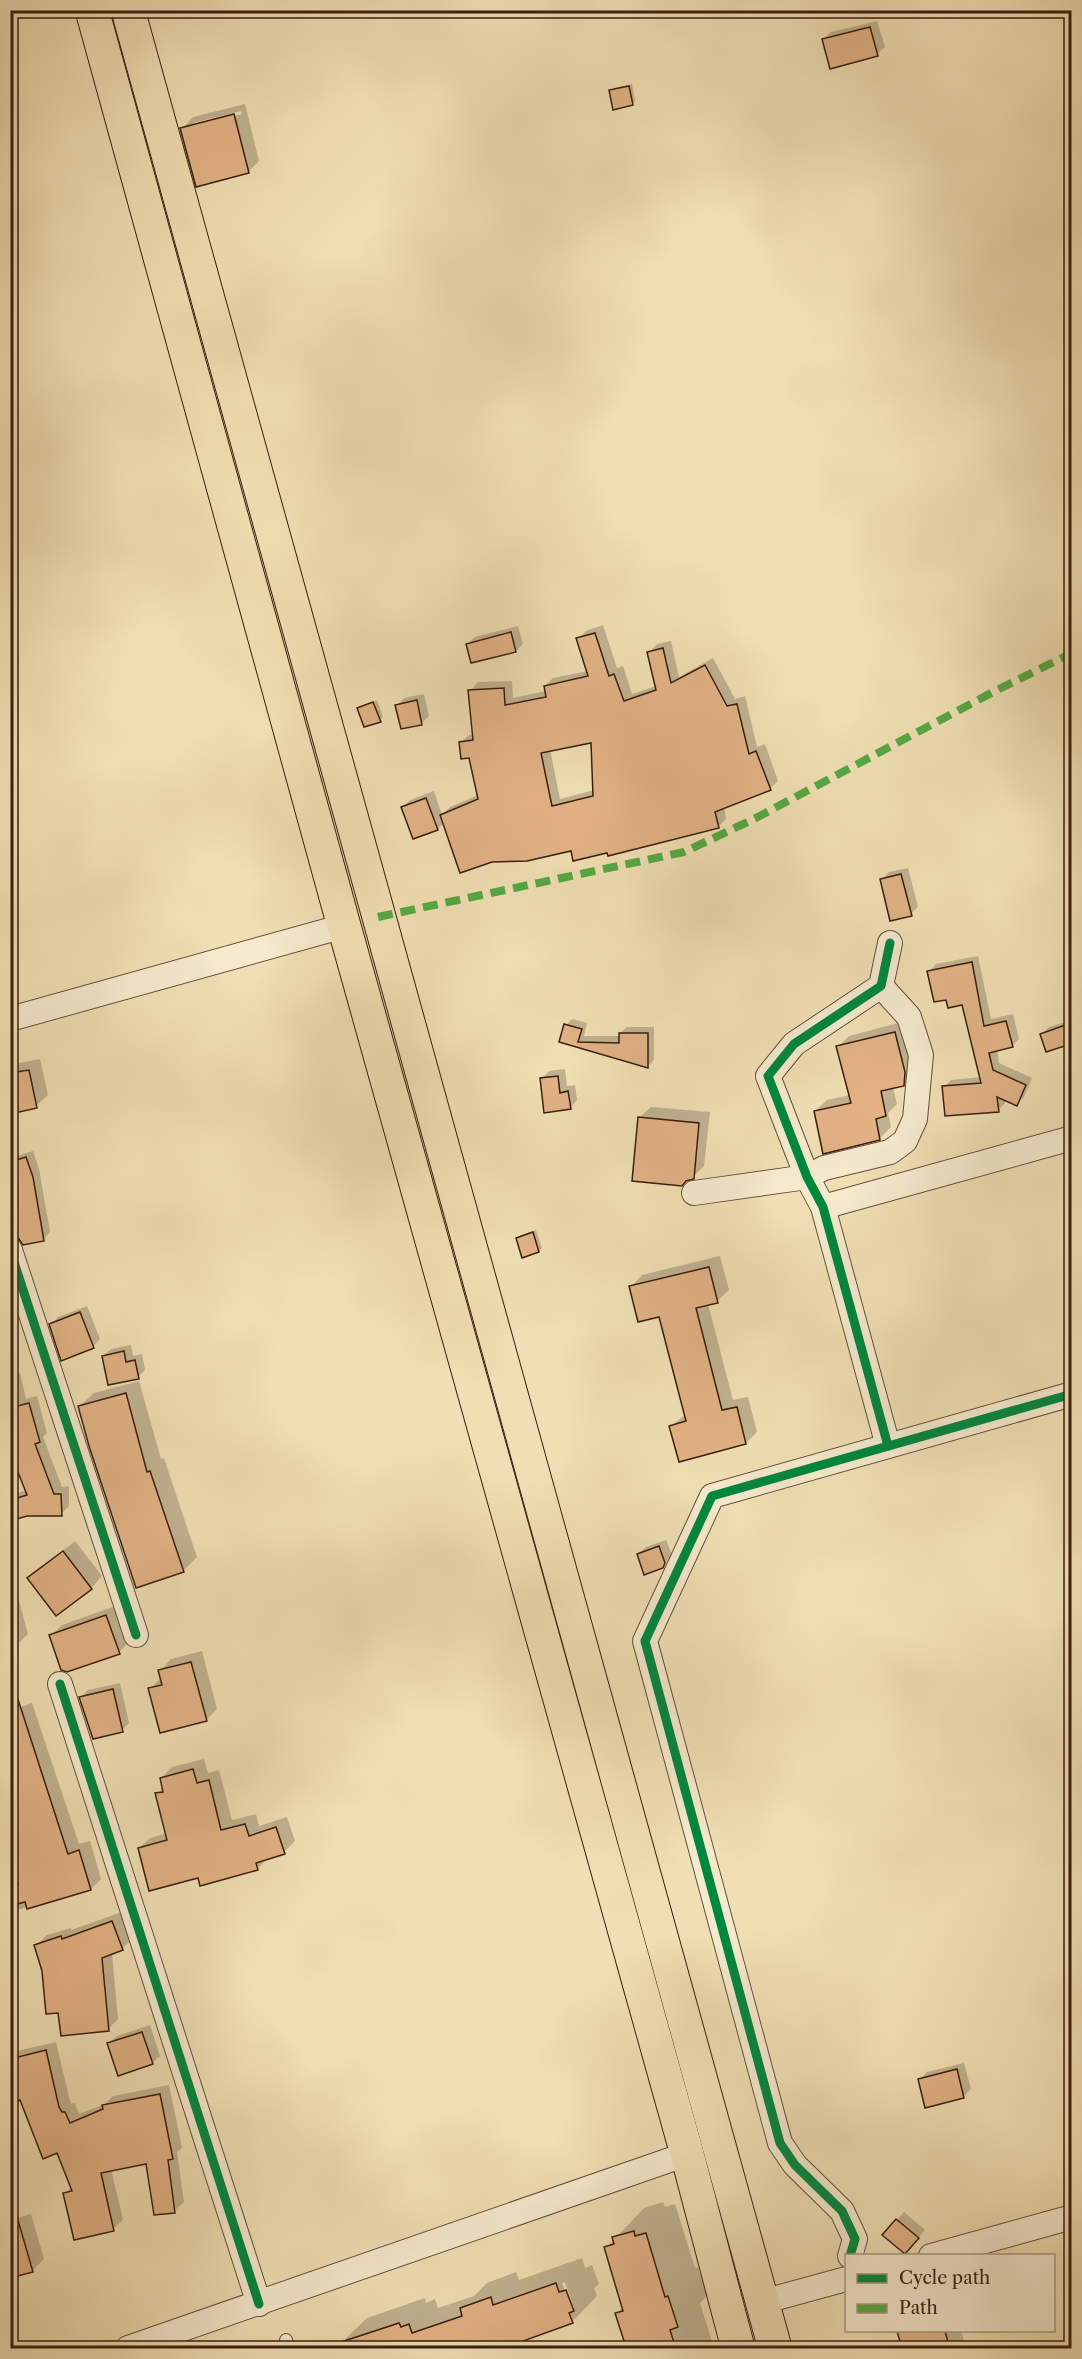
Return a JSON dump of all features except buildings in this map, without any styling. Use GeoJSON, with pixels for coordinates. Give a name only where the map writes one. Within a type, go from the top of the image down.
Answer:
{"type":"FeatureCollection","features":[{"type":"Feature","properties":{"kind":"highway"},"geometry":{"type":"LineString","coordinates":[[92,10],[344,926],[687,2154],[738,2349]]}},
{"type":"Feature","properties":{"kind":"highway"},"geometry":{"type":"LineString","coordinates":[[128,10],[775,2349]]}},
{"type":"Feature","properties":{"kind":"street"},"geometry":{"type":"LineString","coordinates":[[10,1019],[344,926]]}},
{"type":"Feature","properties":{"kind":"street"},"geometry":{"type":"LineString","coordinates":[[888,1446],[823,1207],[807,1177],[768,1076],[794,1044],[881,986],[890,943]]}},
{"type":"Feature","properties":{"kind":"street"},"geometry":{"type":"LineString","coordinates":[[694,1193],[807,1177],[824,1168],[890,1152],[905,1141],[915,1119],[921,1055],[909,1017],[881,986]]}},
{"type":"Feature","properties":{"kind":"street"},"geometry":{"type":"LineString","coordinates":[[823,1207],[1071,1138]]}},
{"type":"Feature","properties":{"kind":"street"},"geometry":{"type":"LineString","coordinates":[[10,1250],[136,1635]]}},
{"type":"Feature","properties":{"kind":"street"},"geometry":{"type":"LineString","coordinates":[[851,2254],[855,2240],[842,2211],[795,2165],[780,2143],[645,1641],[712,1496],[1071,1394]]}},
{"type":"Feature","properties":{"kind":"street"},"geometry":{"type":"LineString","coordinates":[[60,1684],[259,2304]]}},
{"type":"Feature","properties":{"kind":"street"},"geometry":{"type":"LineString","coordinates":[[128,2349],[687,2154]]}},
{"type":"Feature","properties":{"kind":"street"},"geometry":{"type":"LineString","coordinates":[[938,2254],[1071,2217]]}},
{"type":"Feature","properties":{"kind":"street"},"geometry":{"type":"LineString","coordinates":[[821,2286],[845,2261]]}},
{"type":"Feature","properties":{"kind":"street"},"geometry":{"type":"LineString","coordinates":[[762,2302],[845,2279]]}},
{"type":"Feature","properties":{"kind":"marked path"},"geometry":{"type":"LineString","coordinates":[[378,917],[684,852],[754,819],[993,692],[1072,653]]}},
{"type":"Feature","properties":{"kind":"cycle path"},"geometry":{"type":"LineString","coordinates":[[888,1446],[823,1207],[807,1177],[768,1076],[794,1044],[881,986],[890,943]]}},
{"type":"Feature","properties":{"kind":"cycle path"},"geometry":{"type":"LineString","coordinates":[[10,1250],[136,1635]]}},
{"type":"Feature","properties":{"kind":"cycle path"},"geometry":{"type":"LineString","coordinates":[[851,2254],[855,2239],[842,2211],[795,2165],[780,2143],[645,1641],[712,1496],[1072,1394]]}},
{"type":"Feature","properties":{"kind":"cycle path"},"geometry":{"type":"LineString","coordinates":[[60,1684],[259,2304]]}}]}
